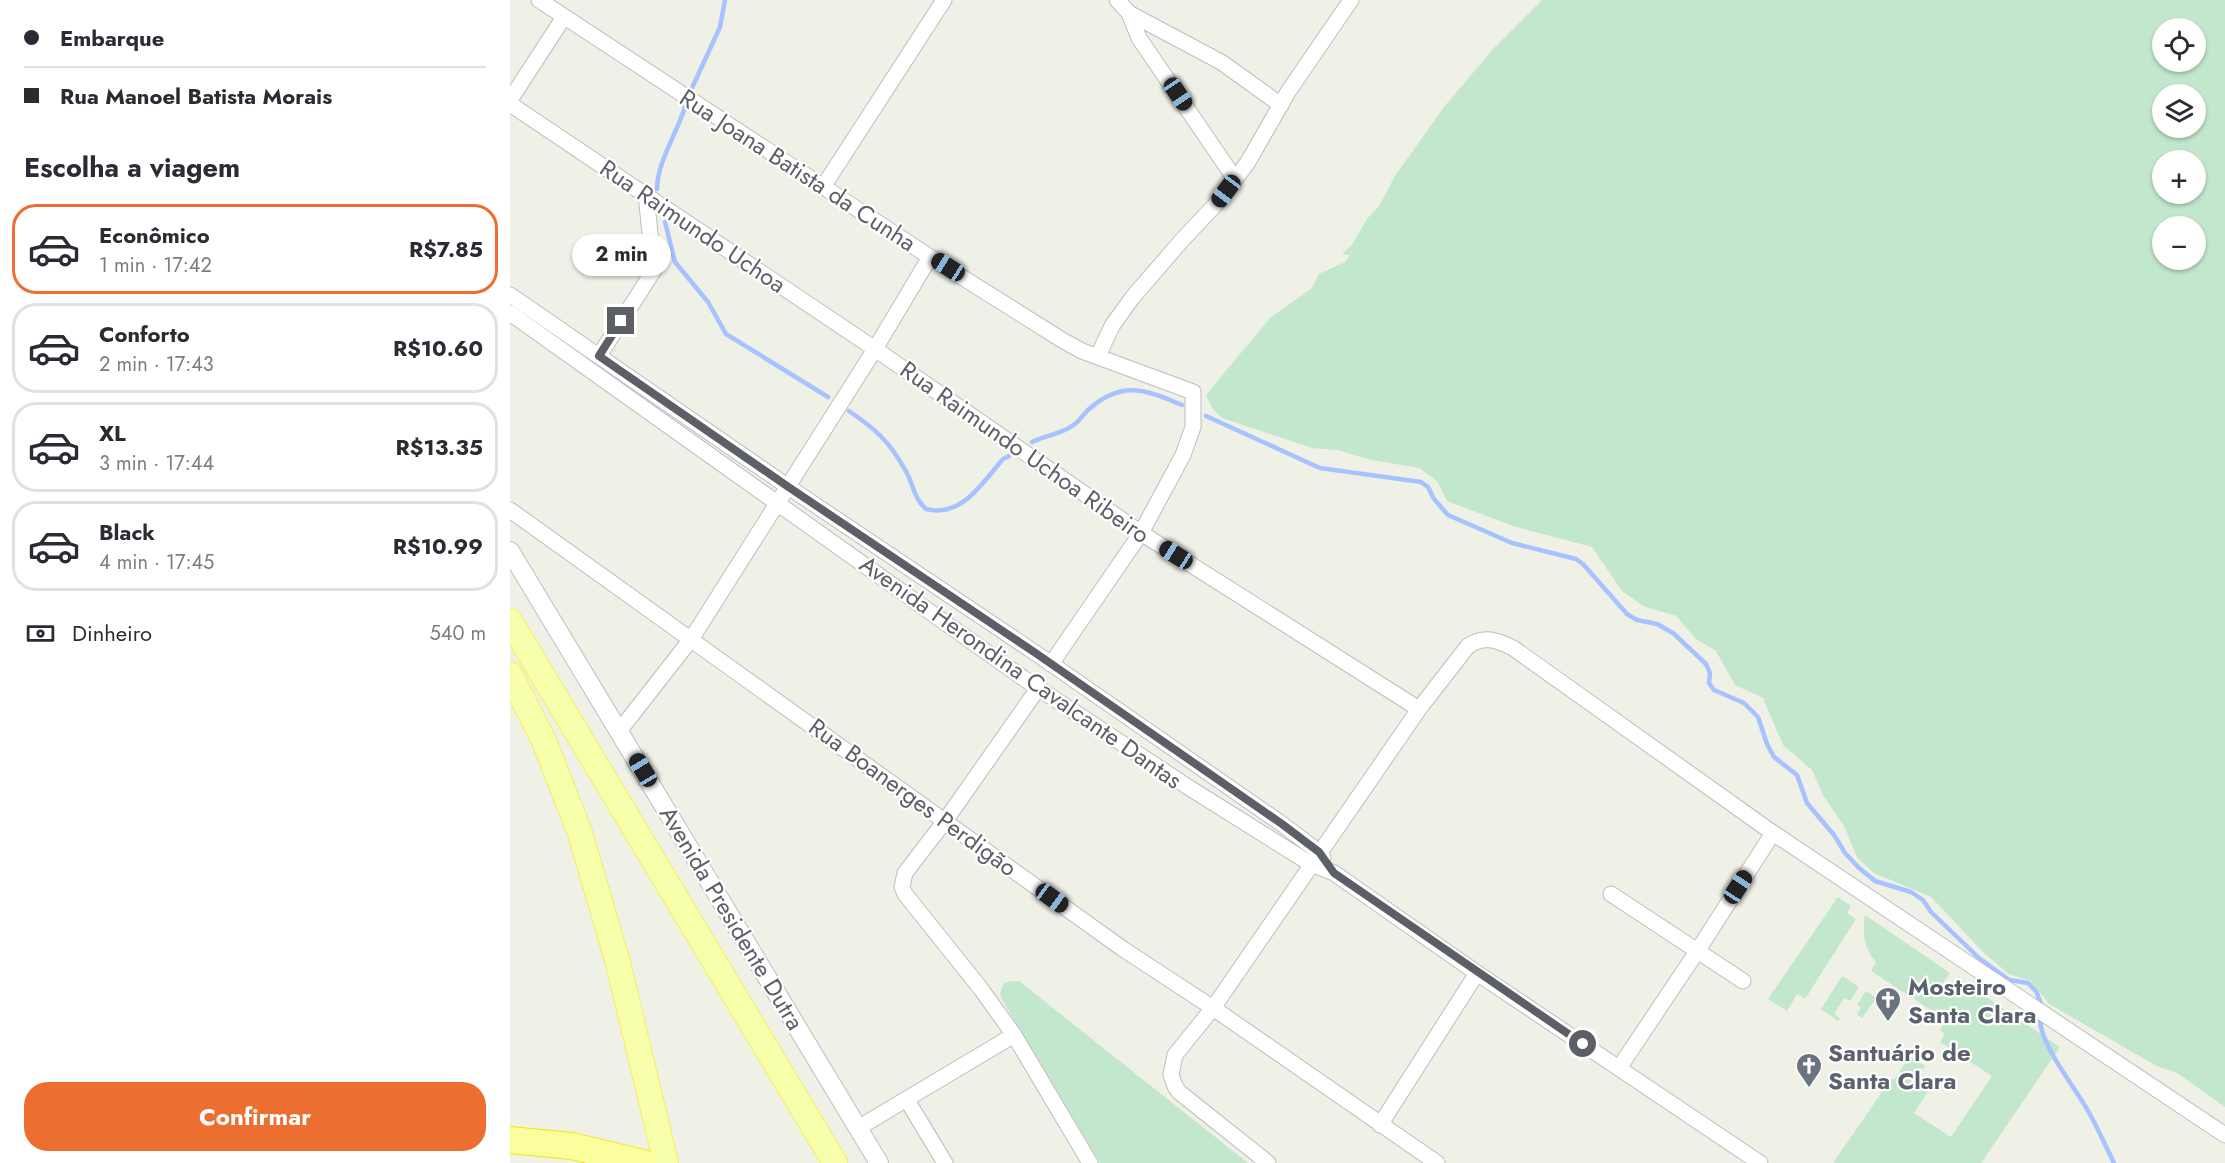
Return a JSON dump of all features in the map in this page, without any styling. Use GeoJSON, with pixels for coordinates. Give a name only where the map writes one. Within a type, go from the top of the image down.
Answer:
{"type":"FeatureCollection","features":[{"type":"Feature","properties":{"kind":"highway"},"geometry":{"type":"LineString","coordinates":[[510,1140],[572,1146],[643,1163]]}},
{"type":"Feature","properties":{"kind":"main road","name":"Avenida Presidente Dutra"},"geometry":{"type":"LineString","coordinates":[[510,621],[835,1163]]}},
{"type":"Feature","properties":{"kind":"main road"},"geometry":{"type":"LineString","coordinates":[[510,674],[544,741],[580,833],[618,963],[666,1163]]}},
{"type":"Feature","properties":{"kind":"street","name":"Rua Joana Batista da Cunha"},"geometry":{"type":"LineString","coordinates":[[539,0],[930,257],[1062,340],[1082,351],[1193,392],[1194,414],[1189,441],[1141,533]]}},
{"type":"Feature","properties":{"kind":"street"},"geometry":{"type":"LineString","coordinates":[[824,187],[944,0]]}},
{"type":"Feature","properties":{"kind":"street"},"geometry":{"type":"LineString","coordinates":[[1117,0],[1129,13],[1221,62],[1281,105]]}},
{"type":"Feature","properties":{"kind":"street"},"geometry":{"type":"LineString","coordinates":[[1098,356],[1112,326],[1132,298],[1183,238],[1217,203],[1248,162],[1281,105],[1351,0]]}},
{"type":"Feature","properties":{"kind":"street"},"geometry":{"type":"LineString","coordinates":[[1129,13],[1139,38],[1235,179]]}},
{"type":"Feature","properties":{"kind":"street"},"geometry":{"type":"LineString","coordinates":[[510,100],[564,17]]}},
{"type":"Feature","properties":{"kind":"street","name":"Rua Raimundo Uchoa"},"geometry":{"type":"LineString","coordinates":[[510,104],[875,348]]}},
{"type":"Feature","properties":{"kind":"street"},"geometry":{"type":"LineString","coordinates":[[599,356],[654,270],[646,195]]}},
{"type":"Feature","properties":{"kind":"street"},"geometry":{"type":"LineString","coordinates":[[620,730],[692,638],[930,257]]}},
{"type":"Feature","properties":{"kind":"street","name":"Avenida Herondina Cavalcante Dantas"},"geometry":{"type":"LineString","coordinates":[[510,295],[787,486],[1037,654],[1334,873],[1477,973],[1760,1163]]}},
{"type":"Feature","properties":{"kind":"street","name":"Avenida Herondina Cavalcante Dantas"},"geometry":{"type":"LineString","coordinates":[[510,313],[1023,678],[1188,787],[1315,858]]}},
{"type":"Feature","properties":{"kind":"street","name":"Rua Raimundo Uchoa Ribeiro"},"geometry":{"type":"LineString","coordinates":[[875,348],[1141,533],[1419,709]]}},
{"type":"Feature","properties":{"kind":"street","name":"Rua Boanerges Perdigão"},"geometry":{"type":"LineString","coordinates":[[510,510],[692,638],[1123,949],[1213,1008],[1437,1163]]}},
{"type":"Feature","properties":{"kind":"street"},"geometry":{"type":"LineString","coordinates":[[1051,664],[1141,533]]}},
{"type":"Feature","properties":{"kind":"street","name":"Avenida Presidente Dutra"},"geometry":{"type":"LineString","coordinates":[[510,551],[879,1163]]}},
{"type":"Feature","properties":{"kind":"street"},"geometry":{"type":"LineString","coordinates":[[1268,1163],[1179,1092],[1173,1082],[1172,1069],[1176,1055],[1213,1008],[1419,709],[1468,646],[1476,641],[1492,639],[1513,648],[1773,833],[2225,1135]]}},
{"type":"Feature","properties":{"kind":"street"},"geometry":{"type":"LineString","coordinates":[[1023,678],[1037,654]]}},
{"type":"Feature","properties":{"kind":"street"},"geometry":{"type":"LineString","coordinates":[[1039,687],[945,821],[905,873],[902,887],[905,894],[981,989],[1014,1035],[1090,1163]]}},
{"type":"Feature","properties":{"kind":"street"},"geometry":{"type":"LineString","coordinates":[[1619,1068],[1698,951],[1773,833]]}},
{"type":"Feature","properties":{"kind":"street"},"geometry":{"type":"LineString","coordinates":[[1611,894],[1743,981]]}},
{"type":"Feature","properties":{"kind":"street"},"geometry":{"type":"LineString","coordinates":[[1380,1125],[1477,973]]}},
{"type":"Feature","properties":{"kind":"street"},"geometry":{"type":"LineString","coordinates":[[858,1128],[1014,1035]]}},
{"type":"Feature","properties":{"kind":"street"},"geometry":{"type":"LineString","coordinates":[[907,1100],[945,1163]]}},
{"type":"Feature","properties":{"kind":"green space"},"geometry":{"type":"Polygon","coordinates":[[[1542,0],[2225,0],[2225,1107],[2177,1073],[2157,1066],[2049,1004],[2031,981],[2009,974],[1984,953],[1931,897],[1874,873],[1857,857],[1844,826],[1823,795],[1812,770],[1783,745],[1763,698],[1735,685],[1716,651],[1696,639],[1676,616],[1643,606],[1622,591],[1592,547],[1513,526],[1447,501],[1437,481],[1419,468],[1372,460],[1337,450],[1312,448],[1222,418],[1213,409],[1206,396],[1271,317],[1311,289],[1319,274],[1345,262],[1350,255],[1342,254],[1351,246],[1367,219],[1379,206],[1395,176],[1444,107],[1494,48],[1542,0]]]}},
{"type":"Feature","properties":{"kind":"green space"},"geometry":{"type":"Polygon","coordinates":[[[1838,897],[1851,906],[1847,913],[1856,919],[1805,999],[1797,994],[1787,1011],[1768,999],[1838,897]]]}},
{"type":"Feature","properties":{"kind":"green space"},"geometry":{"type":"Polygon","coordinates":[[[1865,915],[1950,973],[1941,986],[1953,994],[1963,981],[2060,1047],[1981,1163],[1833,1163],[1891,1079],[1894,1080],[1910,1056],[1925,1066],[1920,1073],[1934,1082],[1914,1113],[1951,1137],[1992,1076],[1940,1042],[1945,1034],[1940,1030],[1946,1020],[1871,971],[1876,962],[1865,940],[1865,915]]]}},
{"type":"Feature","properties":{"kind":"green space"},"geometry":{"type":"Polygon","coordinates":[[[1842,976],[1859,987],[1850,1001],[1844,998],[1834,1014],[1840,1018],[1838,1021],[1821,1009],[1842,976]]]}},
{"type":"Feature","properties":{"kind":"green space"},"geometry":{"type":"Polygon","coordinates":[[[1019,981],[1248,1163],[1100,1163],[1001,998],[1000,993],[1004,983],[1019,981]]]}},
{"type":"Feature","properties":{"kind":"green space"},"geometry":{"type":"Polygon","coordinates":[[[1866,991],[1876,998],[1862,1018],[1857,1014],[1861,1007],[1857,1005],[1866,991]]]}},
{"type":"Feature","properties":{"kind":"waterway"},"geometry":{"type":"LineString","coordinates":[[692,88],[720,27],[725,0]]}},
{"type":"Feature","properties":{"kind":"waterway"},"geometry":{"type":"LineString","coordinates":[[657,189],[660,169],[685,107]]}},
{"type":"Feature","properties":{"kind":"waterway"},"geometry":{"type":"LineString","coordinates":[[665,222],[675,262],[708,302],[726,334],[828,397]]}},
{"type":"Feature","properties":{"kind":"waterway"},"geometry":{"type":"LineString","coordinates":[[1032,442],[1070,427],[1100,401],[1111,394],[1122,391],[1145,392],[1182,405]]}},
{"type":"Feature","properties":{"kind":"waterway"},"geometry":{"type":"LineString","coordinates":[[849,411],[873,429],[893,450],[907,473],[918,500],[926,509],[939,510],[961,503],[979,488],[1003,459],[1009,456]]}},
{"type":"Feature","properties":{"kind":"waterway"},"geometry":{"type":"LineString","coordinates":[[1206,416],[1320,468],[1421,482],[1428,487],[1434,499],[1448,515],[1512,543],[1576,559],[1627,614],[1637,620],[1657,624],[1673,633],[1706,664],[1710,673],[1709,683],[1714,690],[1744,703],[1758,717],[1774,757],[1797,775],[1807,803],[1858,867],[1875,881],[1911,892],[1923,900],[1931,912],[1979,958],[2009,980],[2028,983],[2036,991],[2042,1006]]}},
{"type":"Feature","properties":{"kind":"waterway"},"geometry":{"type":"LineString","coordinates":[[2040,1018],[2041,1028],[2051,1052],[2091,1115],[2114,1163]]}},
{"type":"Feature","properties":{"kind":"place","name":"Mosteiro Santa Clara"},"geometry":{"type":"Point","coordinates":[1888,1023]}},
{"type":"Feature","properties":{"kind":"place","name":"Santuário de Santa Clara"},"geometry":{"type":"Point","coordinates":[1809,1089]}},
{"type":"Feature","properties":{"kind":"route"},"geometry":{"type":"LineString","coordinates":[[621,321],[599,356],[1282,824],[1319,852],[1334,873],[1583,1044]]}}]}
